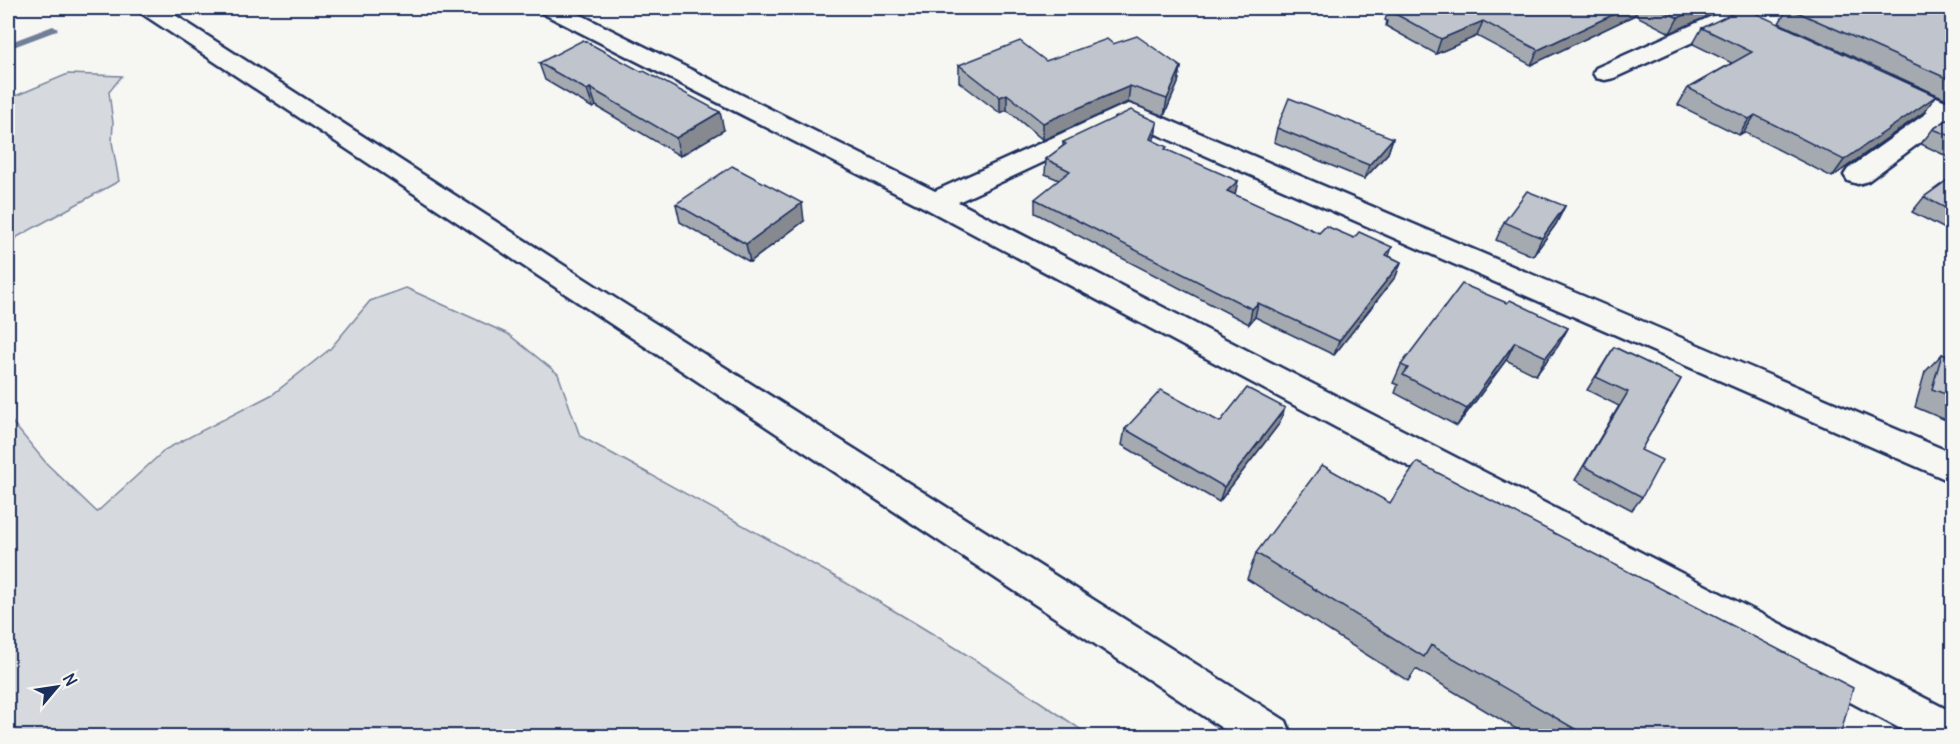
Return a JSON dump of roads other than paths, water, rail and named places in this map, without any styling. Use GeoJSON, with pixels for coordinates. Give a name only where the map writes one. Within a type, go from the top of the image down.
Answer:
{"type":"FeatureCollection","features":[{"type":"Feature","properties":{"kind":"street"},"geometry":{"type":"LineString","coordinates":[[149,8],[598,303],[1270,736]]}},
{"type":"Feature","properties":{"kind":"street"},"geometry":{"type":"LineString","coordinates":[[550,8],[934,202],[1953,734]]}},
{"type":"Feature","properties":{"kind":"street"},"geometry":{"type":"LineString","coordinates":[[1605,73],[1742,10],[1768,28]]}},
{"type":"Feature","properties":{"kind":"street"},"geometry":{"type":"LineString","coordinates":[[1873,76],[1950,112]]}},
{"type":"Feature","properties":{"kind":"street"},"geometry":{"type":"LineString","coordinates":[[934,202],[1129,112],[1953,468]]}},
{"type":"Feature","properties":{"kind":"street"},"geometry":{"type":"LineString","coordinates":[[1858,175],[1950,112]]}},
{"type":"Feature","properties":{"kind":"waterway"},"geometry":{"type":"LineString","coordinates":[[8,46],[53,29]]}}]}
